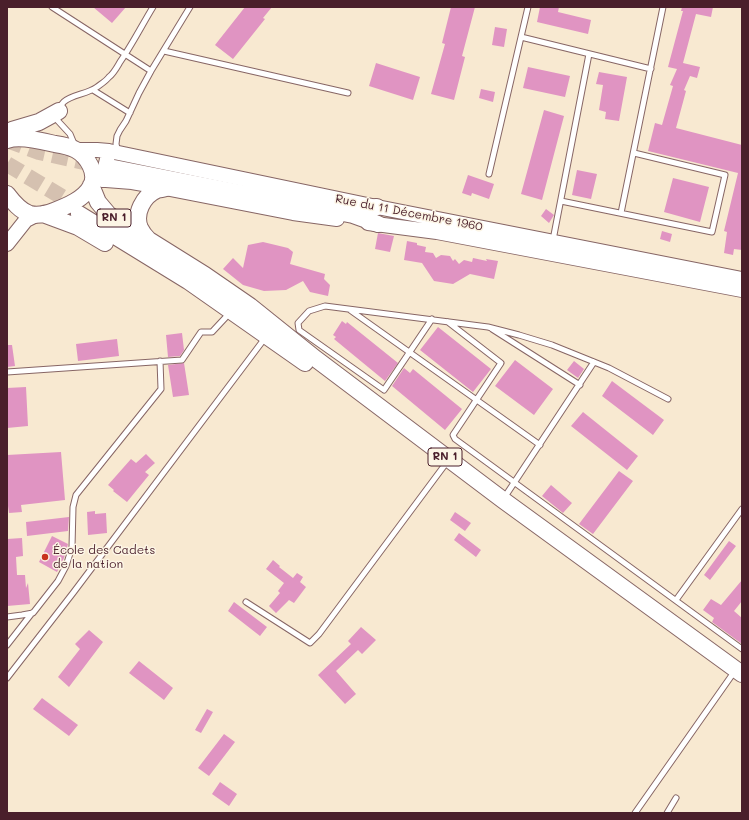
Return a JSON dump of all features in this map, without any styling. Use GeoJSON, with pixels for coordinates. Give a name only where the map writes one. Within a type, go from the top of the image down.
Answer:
{"type":"FeatureCollection","features":[{"type":"Feature","properties":{"kind":"main road"},"geometry":{"type":"LineString","coordinates":[[59,111],[39,122],[9,132],[11,138],[33,139],[76,150],[89,163],[93,171],[95,181]]}},
{"type":"Feature","properties":{"kind":"main road"},"geometry":{"type":"LineString","coordinates":[[76,150],[97,150],[114,159],[362,217],[378,224]]}},
{"type":"Feature","properties":{"kind":"main road"},"geometry":{"type":"LineString","coordinates":[[7,244],[26,220],[61,208],[85,194],[114,159]]}},
{"type":"Feature","properties":{"kind":"main road"},"geometry":{"type":"LineString","coordinates":[[114,159],[348,209],[377,207]]}},
{"type":"Feature","properties":{"kind":"main road","name":"Rue du 11 Décembre 1960"},"geometry":{"type":"LineString","coordinates":[[95,181],[132,182],[293,213],[437,232],[742,290]]}},
{"type":"Feature","properties":{"kind":"main road","name":"RN 1"},"geometry":{"type":"LineString","coordinates":[[95,181],[98,202],[109,215],[250,306],[316,366],[444,466],[739,677]]}},
{"type":"Feature","properties":{"kind":"main road"},"geometry":{"type":"LineString","coordinates":[[148,240],[140,228],[138,221],[141,207],[149,195],[156,190],[166,188]]}},
{"type":"Feature","properties":{"kind":"main road"},"geometry":{"type":"LineString","coordinates":[[7,194],[20,208],[28,213],[40,215]]}},
{"type":"Feature","properties":{"kind":"main road"},"geometry":{"type":"LineString","coordinates":[[7,198],[7,208]]}},
{"type":"Feature","properties":{"kind":"main road","name":"Rue du 11 Décembre 1960"},"geometry":{"type":"LineString","coordinates":[[377,207],[742,279]]}},
{"type":"Feature","properties":{"kind":"main road"},"geometry":{"type":"LineString","coordinates":[[81,212],[188,281],[292,352],[316,366]]}},
{"type":"Feature","properties":{"kind":"main road","name":"RN 1"},"geometry":{"type":"LineString","coordinates":[[40,215],[67,222],[89,233],[226,317],[286,357],[316,366],[503,500],[739,677]]}},
{"type":"Feature","properties":{"kind":"lane"},"geometry":{"type":"LineString","coordinates":[[52,7],[151,71]]}},
{"type":"Feature","properties":{"kind":"lane"},"geometry":{"type":"LineString","coordinates":[[76,150],[70,134],[58,121],[57,116],[62,104],[67,99],[93,90],[110,76],[125,55],[153,7]]}},
{"type":"Feature","properties":{"kind":"lane"},"geometry":{"type":"LineString","coordinates":[[114,159],[117,136],[130,114],[138,92],[190,7]]}},
{"type":"Feature","properties":{"kind":"lane"},"geometry":{"type":"LineString","coordinates":[[490,174],[528,7]]}},
{"type":"Feature","properties":{"kind":"lane"},"geometry":{"type":"LineString","coordinates":[[621,213],[663,7]]}},
{"type":"Feature","properties":{"kind":"lane"},"geometry":{"type":"LineString","coordinates":[[521,37],[651,69]]}},
{"type":"Feature","properties":{"kind":"lane"},"geometry":{"type":"LineString","coordinates":[[164,51],[348,93]]}},
{"type":"Feature","properties":{"kind":"lane"},"geometry":{"type":"LineString","coordinates":[[553,241],[589,54]]}},
{"type":"Feature","properties":{"kind":"lane"},"geometry":{"type":"LineString","coordinates":[[93,90],[130,114]]}},
{"type":"Feature","properties":{"kind":"lane"},"geometry":{"type":"LineString","coordinates":[[561,201],[712,232],[724,175],[634,153]]}},
{"type":"Feature","properties":{"kind":"lane"},"geometry":{"type":"LineString","coordinates":[[432,319],[384,390],[300,330],[298,322],[309,311],[325,306],[432,319],[488,327],[552,345],[609,368],[668,399]]}},
{"type":"Feature","properties":{"kind":"lane"},"geometry":{"type":"LineString","coordinates":[[349,309],[540,445]]}},
{"type":"Feature","properties":{"kind":"lane"},"geometry":{"type":"LineString","coordinates":[[7,372],[182,360],[201,332],[212,332],[226,317]]}},
{"type":"Feature","properties":{"kind":"lane"},"geometry":{"type":"LineString","coordinates":[[447,321],[501,363],[453,435],[455,440],[515,482],[742,649]]}},
{"type":"Feature","properties":{"kind":"lane"},"geometry":{"type":"LineString","coordinates":[[488,327],[580,385]]}},
{"type":"Feature","properties":{"kind":"lane"},"geometry":{"type":"LineString","coordinates":[[7,678],[262,342]]}},
{"type":"Feature","properties":{"kind":"lane"},"geometry":{"type":"LineString","coordinates":[[7,645],[58,581],[66,566],[72,547],[73,507],[76,495],[161,389],[160,361]]}},
{"type":"Feature","properties":{"kind":"lane"},"geometry":{"type":"LineString","coordinates":[[503,500],[594,362]]}},
{"type":"Feature","properties":{"kind":"lane"},"geometry":{"type":"LineString","coordinates":[[246,602],[310,643],[319,634],[444,466]]}},
{"type":"Feature","properties":{"kind":"lane"},"geometry":{"type":"LineString","coordinates":[[676,600],[742,509]]}},
{"type":"Feature","properties":{"kind":"lane"},"geometry":{"type":"LineString","coordinates":[[7,617],[33,612]]}},
{"type":"Feature","properties":{"kind":"lane"},"geometry":{"type":"LineString","coordinates":[[635,813],[739,677]]}},
{"type":"Feature","properties":{"kind":"lane"},"geometry":{"type":"LineString","coordinates":[[667,813],[676,798]]}},
{"type":"Feature","properties":{"kind":"building"},"geometry":{"type":"Polygon","coordinates":[[[93,7],[126,7],[112,23],[93,7]]]}},
{"type":"Feature","properties":{"kind":"building"},"geometry":{"type":"Polygon","coordinates":[[[245,7],[272,7],[263,18],[265,19],[233,59],[215,45],[245,7]]]}},
{"type":"Feature","properties":{"kind":"building"},"geometry":{"type":"Polygon","coordinates":[[[451,7],[475,7],[462,56],[465,57],[454,100],[431,94],[445,44],[442,43],[451,7]]]}},
{"type":"Feature","properties":{"kind":"building"},"geometry":{"type":"Polygon","coordinates":[[[540,7],[559,7],[558,12],[591,20],[588,34],[537,22],[540,7]]]}},
{"type":"Feature","properties":{"kind":"building"},"geometry":{"type":"Polygon","coordinates":[[[682,7],[713,7],[711,17],[696,14],[683,63],[700,67],[697,78],[690,76],[684,90],[686,91],[676,128],[742,145],[742,250],[734,249],[733,255],[724,253],[727,232],[724,231],[738,173],[648,151],[655,123],[662,125],[673,86],[670,85],[677,69],[668,67],[683,11],[681,11],[682,7]]]}},
{"type":"Feature","properties":{"kind":"building"},"geometry":{"type":"Polygon","coordinates":[[[495,27],[507,29],[504,47],[492,45],[495,27]]]}},
{"type":"Feature","properties":{"kind":"building"},"geometry":{"type":"Polygon","coordinates":[[[376,63],[420,77],[413,100],[369,86],[376,63]]]}},
{"type":"Feature","properties":{"kind":"building"},"geometry":{"type":"Polygon","coordinates":[[[528,67],[570,76],[565,97],[523,88],[528,67]]]}},
{"type":"Feature","properties":{"kind":"building"},"geometry":{"type":"Polygon","coordinates":[[[599,72],[627,77],[619,121],[605,119],[606,112],[599,110],[603,85],[596,84],[599,72]]]}},
{"type":"Feature","properties":{"kind":"building"},"geometry":{"type":"Polygon","coordinates":[[[481,89],[495,92],[493,102],[479,98],[481,89]]]}},
{"type":"Feature","properties":{"kind":"building"},"geometry":{"type":"Polygon","coordinates":[[[544,110],[564,116],[542,200],[521,194],[544,110]]]}},
{"type":"Feature","properties":{"kind":"building"},"geometry":{"type":"Polygon","coordinates":[[[577,170],[597,174],[591,199],[572,195],[577,170]]]}},
{"type":"Feature","properties":{"kind":"building"},"geometry":{"type":"Polygon","coordinates":[[[468,175],[494,184],[489,199],[472,193],[471,196],[462,193],[468,175]]]}},
{"type":"Feature","properties":{"kind":"building"},"geometry":{"type":"Polygon","coordinates":[[[673,178],[709,187],[700,222],[664,212],[673,178]]]}},
{"type":"Feature","properties":{"kind":"building"},"geometry":{"type":"Polygon","coordinates":[[[546,209],[554,215],[549,223],[541,216],[546,209]]]}},
{"type":"Feature","properties":{"kind":"building"},"geometry":{"type":"Polygon","coordinates":[[[662,231],[672,234],[670,242],[660,239],[662,231]]]}},
{"type":"Feature","properties":{"kind":"building"},"geometry":{"type":"Polygon","coordinates":[[[378,233],[394,236],[390,252],[375,249],[378,233]]]}},
{"type":"Feature","properties":{"kind":"building"},"geometry":{"type":"Polygon","coordinates":[[[407,241],[426,247],[425,252],[433,253],[436,258],[441,255],[450,256],[453,261],[455,259],[459,264],[464,260],[472,262],[473,258],[487,261],[486,259],[498,261],[494,279],[470,274],[453,284],[434,281],[422,263],[404,260],[407,241]]]}},
{"type":"Feature","properties":{"kind":"building"},"geometry":{"type":"Polygon","coordinates":[[[263,242],[288,248],[293,252],[290,264],[325,274],[324,279],[330,285],[328,296],[310,292],[303,281],[286,290],[264,291],[243,285],[223,269],[233,258],[243,268],[248,245],[263,242]]]}},
{"type":"Feature","properties":{"kind":"building"},"geometry":{"type":"Polygon","coordinates":[[[342,321],[346,324],[347,322],[398,363],[385,381],[334,339],[336,337],[333,335],[342,321]]]}},
{"type":"Feature","properties":{"kind":"building"},"geometry":{"type":"Polygon","coordinates":[[[438,327],[491,369],[473,392],[420,350],[438,327]]]}},
{"type":"Feature","properties":{"kind":"building"},"geometry":{"type":"Polygon","coordinates":[[[182,333],[184,350],[180,356],[168,357],[166,335],[182,333]]]}},
{"type":"Feature","properties":{"kind":"building"},"geometry":{"type":"Polygon","coordinates":[[[117,339],[119,356],[78,361],[76,344],[117,339]]]}},
{"type":"Feature","properties":{"kind":"building"},"geometry":{"type":"Polygon","coordinates":[[[7,345],[12,345],[15,366],[7,367],[7,345]]]}},
{"type":"Feature","properties":{"kind":"building"},"geometry":{"type":"Polygon","coordinates":[[[515,360],[553,389],[534,415],[495,386],[515,360]]]}},
{"type":"Feature","properties":{"kind":"building"},"geometry":{"type":"Polygon","coordinates":[[[574,361],[584,369],[578,378],[567,370],[574,361]]]}},
{"type":"Feature","properties":{"kind":"building"},"geometry":{"type":"Polygon","coordinates":[[[184,363],[189,395],[173,397],[168,365],[184,363]]]}},
{"type":"Feature","properties":{"kind":"building"},"geometry":{"type":"Polygon","coordinates":[[[404,368],[410,373],[413,369],[462,409],[445,430],[392,386],[404,368]]]}},
{"type":"Feature","properties":{"kind":"building"},"geometry":{"type":"Polygon","coordinates":[[[612,381],[664,420],[653,435],[602,396],[612,381]]]}},
{"type":"Feature","properties":{"kind":"building"},"geometry":{"type":"Polygon","coordinates":[[[26,387],[28,426],[7,428],[7,388],[26,387]]]}},
{"type":"Feature","properties":{"kind":"building"},"geometry":{"type":"Polygon","coordinates":[[[583,412],[638,456],[627,470],[571,426],[583,412]]]}},
{"type":"Feature","properties":{"kind":"building"},"geometry":{"type":"Polygon","coordinates":[[[61,452],[65,500],[21,505],[22,512],[9,513],[7,506],[7,455],[61,452]]]}},
{"type":"Feature","properties":{"kind":"building"},"geometry":{"type":"Polygon","coordinates":[[[146,454],[155,463],[145,472],[149,475],[127,502],[108,485],[131,459],[136,463],[146,454]]]}},
{"type":"Feature","properties":{"kind":"building"},"geometry":{"type":"Polygon","coordinates":[[[619,471],[633,481],[593,534],[579,524],[619,471]]]}},
{"type":"Feature","properties":{"kind":"building"},"geometry":{"type":"Polygon","coordinates":[[[551,485],[572,503],[563,513],[542,496],[551,485]]]}},
{"type":"Feature","properties":{"kind":"building"},"geometry":{"type":"Polygon","coordinates":[[[95,511],[95,514],[106,513],[107,533],[88,535],[87,512],[95,511]]]}},
{"type":"Feature","properties":{"kind":"building"},"geometry":{"type":"Polygon","coordinates":[[[455,512],[471,523],[465,531],[450,520],[455,512]]]}},
{"type":"Feature","properties":{"kind":"building"},"geometry":{"type":"Polygon","coordinates":[[[69,517],[68,531],[27,536],[26,522],[69,517]]]}},
{"type":"Feature","properties":{"kind":"building"},"geometry":{"type":"Polygon","coordinates":[[[459,533],[481,550],[476,557],[454,540],[459,533]]]}},
{"type":"Feature","properties":{"kind":"building"},"geometry":{"type":"Polygon","coordinates":[[[52,536],[68,544],[64,558],[57,572],[39,562],[52,536]]]}},
{"type":"Feature","properties":{"kind":"building"},"geometry":{"type":"Polygon","coordinates":[[[22,538],[23,556],[16,557],[17,575],[25,575],[26,588],[28,583],[30,604],[7,606],[7,539],[22,538]]]}},
{"type":"Feature","properties":{"kind":"building"},"geometry":{"type":"Polygon","coordinates":[[[729,541],[736,546],[710,580],[704,575],[729,541]]]}},
{"type":"Feature","properties":{"kind":"building"},"geometry":{"type":"Polygon","coordinates":[[[273,560],[293,578],[297,573],[303,577],[300,582],[306,587],[294,603],[289,600],[276,613],[269,606],[280,593],[278,591],[284,583],[266,569],[273,560]]]}},
{"type":"Feature","properties":{"kind":"building"},"geometry":{"type":"Polygon","coordinates":[[[742,580],[742,601],[734,611],[742,618],[742,644],[712,622],[714,618],[703,610],[711,599],[721,605],[742,580]]]}},
{"type":"Feature","properties":{"kind":"building"},"geometry":{"type":"Polygon","coordinates":[[[234,602],[267,627],[260,636],[228,611],[234,602]]]}},
{"type":"Feature","properties":{"kind":"building"},"geometry":{"type":"Polygon","coordinates":[[[361,627],[376,640],[362,654],[358,650],[336,671],[356,694],[345,704],[318,675],[351,644],[348,641],[361,627]]]}},
{"type":"Feature","properties":{"kind":"building"},"geometry":{"type":"Polygon","coordinates":[[[89,630],[103,642],[69,687],[58,677],[80,649],[75,644],[89,630]]]}},
{"type":"Feature","properties":{"kind":"building"},"geometry":{"type":"Polygon","coordinates":[[[139,661],[173,688],[164,700],[129,673],[139,661]]]}},
{"type":"Feature","properties":{"kind":"building"},"geometry":{"type":"Polygon","coordinates":[[[42,698],[78,725],[69,736],[33,709],[42,698]]]}},
{"type":"Feature","properties":{"kind":"building"},"geometry":{"type":"Polygon","coordinates":[[[207,709],[213,712],[201,733],[195,730],[207,709]]]}},
{"type":"Feature","properties":{"kind":"building"},"geometry":{"type":"Polygon","coordinates":[[[224,734],[235,742],[209,776],[198,768],[224,734]]]}},
{"type":"Feature","properties":{"kind":"building"},"geometry":{"type":"Polygon","coordinates":[[[220,782],[237,794],[229,806],[212,794],[220,782]]]}},
{"type":"Feature","properties":{"kind":"tunnel"},"geometry":{"type":"LineString","coordinates":[[7,140],[39,152],[98,165]]}},
{"type":"Feature","properties":{"kind":"tunnel"},"geometry":{"type":"LineString","coordinates":[[7,164],[82,209]]}},
{"type":"Feature","properties":{"kind":"place","name":"École des Cadets de la nation"},"geometry":{"type":"Point","coordinates":[45,557]}}]}
